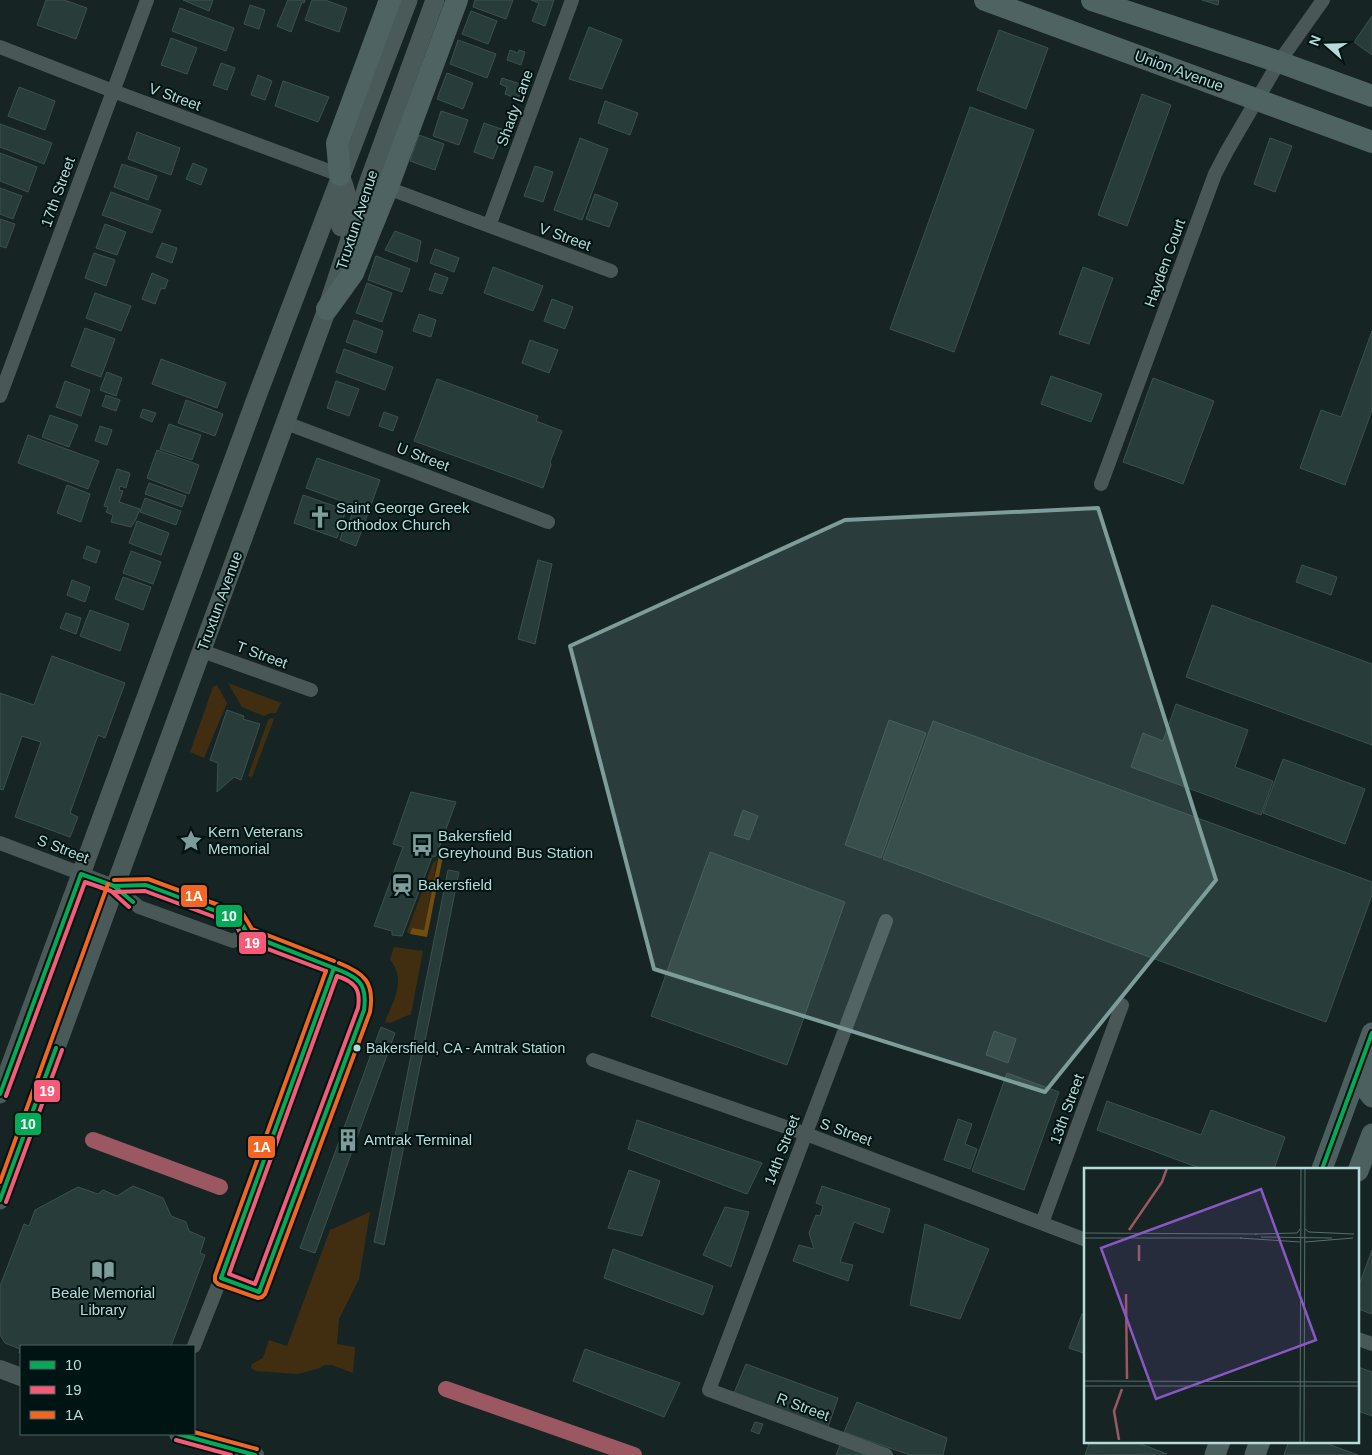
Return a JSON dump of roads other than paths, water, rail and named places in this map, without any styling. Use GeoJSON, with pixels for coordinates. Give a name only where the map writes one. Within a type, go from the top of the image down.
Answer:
{"type":"FeatureCollection","features":[{"type":"Feature","properties":{"kind":"highway"},"geometry":{"type":"LineString","coordinates":[[340,175],[337,142],[390,0]]}},
{"type":"Feature","properties":{"kind":"highway"},"geometry":{"type":"LineString","coordinates":[[328,309],[353,273],[378,185],[457,0]]}},
{"type":"Feature","properties":{"kind":"highway","name":"Union Avenue"},"geometry":{"type":"LineString","coordinates":[[985,0],[1372,142]]}},
{"type":"Feature","properties":{"kind":"highway"},"geometry":{"type":"LineString","coordinates":[[1092,0],[1279,62],[1372,96]]}},
{"type":"Feature","properties":{"kind":"main road","name":"Truxtun Avenue"},"geometry":{"type":"LineString","coordinates":[[0,1094],[253,405],[408,0]]}},
{"type":"Feature","properties":{"kind":"main road","name":"Truxtun Avenue"},"geometry":{"type":"LineString","coordinates":[[378,185],[435,0]]}},
{"type":"Feature","properties":{"kind":"main road"},"geometry":{"type":"LineString","coordinates":[[328,309],[326,278],[348,206],[348,195],[340,175]]}},
{"type":"Feature","properties":{"kind":"main road","name":"Truxtun Avenue"},"geometry":{"type":"LineString","coordinates":[[0,1200],[328,309]]}},
{"type":"Feature","properties":{"kind":"main road"},"geometry":{"type":"LineString","coordinates":[[1322,1168],[1372,1033]]}},
{"type":"Feature","properties":{"kind":"main road"},"geometry":{"type":"LineString","coordinates":[[1372,1074],[1368,1092],[1372,1097]]}},
{"type":"Feature","properties":{"kind":"main road"},"geometry":{"type":"LineString","coordinates":[[1359,1168],[1372,1134]]}},
{"type":"Feature","properties":{"kind":"main road"},"geometry":{"type":"LineString","coordinates":[[1215,1455],[1220,1442]]}},
{"type":"Feature","properties":{"kind":"main road"},"geometry":{"type":"LineString","coordinates":[[1255,1455],[1260,1442]]}},
{"type":"Feature","properties":{"kind":"street","name":"17th Street"},"geometry":{"type":"LineString","coordinates":[[0,396],[147,0]]}},
{"type":"Feature","properties":{"kind":"street","name":"Shady Lane"},"geometry":{"type":"LineString","coordinates":[[489,226],[572,0]]}},
{"type":"Feature","properties":{"kind":"street","name":"Hayden Court"},"geometry":{"type":"LineString","coordinates":[[1100,484],[1215,174],[1226,150],[1279,62],[1323,0]]}},
{"type":"Feature","properties":{"kind":"street","name":"V Street"},"geometry":{"type":"LineString","coordinates":[[0,48],[340,175]]}},
{"type":"Feature","properties":{"kind":"street","name":"V Street"},"geometry":{"type":"LineString","coordinates":[[378,185],[611,271]]}},
{"type":"Feature","properties":{"kind":"street","name":"U Street"},"geometry":{"type":"LineString","coordinates":[[286,423],[548,522]]}},
{"type":"Feature","properties":{"kind":"street","name":"T Street"},"geometry":{"type":"LineString","coordinates":[[202,651],[310,690]]}},
{"type":"Feature","properties":{"kind":"street","name":"S Street"},"geometry":{"type":"LineString","coordinates":[[0,842],[114,886],[139,907],[233,941],[246,934]]}},
{"type":"Feature","properties":{"kind":"street","name":"S Street"},"geometry":{"type":"LineString","coordinates":[[114,886],[146,886],[156,889],[240,920],[246,934],[334,967],[221,1278],[194,1345]]}},
{"type":"Feature","properties":{"kind":"street","name":"14th Street"},"geometry":{"type":"LineString","coordinates":[[710,1390],[886,921]]}},
{"type":"Feature","properties":{"kind":"street","name":"13th Street"},"geometry":{"type":"LineString","coordinates":[[1042,1223],[1122,1005]]}},
{"type":"Feature","properties":{"kind":"street","name":"S Street"},"geometry":{"type":"LineString","coordinates":[[593,1060],[806,1134],[1084,1239]]}},
{"type":"Feature","properties":{"kind":"street"},"geometry":{"type":"LineString","coordinates":[[1360,1340],[1372,1344]]}},
{"type":"Feature","properties":{"kind":"street"},"geometry":{"type":"LineString","coordinates":[[0,1369],[20,1377]]}},
{"type":"Feature","properties":{"kind":"street","name":"R Street"},"geometry":{"type":"LineString","coordinates":[[710,1390],[886,1455]]}},
{"type":"Feature","properties":{"kind":"street"},"geometry":{"type":"LineString","coordinates":[[182,1435],[255,1455]]}},
{"type":"Feature","properties":{"kind":"waterway"},"geometry":{"type":"LineString","coordinates":[[93,1140],[220,1187]]}},
{"type":"Feature","properties":{"kind":"waterway"},"geometry":{"type":"LineString","coordinates":[[446,1389],[634,1455]]}},
{"type":"Feature","properties":{"kind":"place","name":"Saint George Greek Orthodox Church"},"geometry":{"type":"Point","coordinates":[320,517]}},
{"type":"Feature","properties":{"kind":"place","name":"Kern Veterans Memorial"},"geometry":{"type":"Point","coordinates":[191,841]}},
{"type":"Feature","properties":{"kind":"place","name":"Bakersfield Greyhound Bus Station"},"geometry":{"type":"Point","coordinates":[422,845]}},
{"type":"Feature","properties":{"kind":"place","name":"Bakersfield"},"geometry":{"type":"Point","coordinates":[402,885]}},
{"type":"Feature","properties":{"kind":"place","name":"Bakersfield, CA - Amtrak Station"},"geometry":{"type":"Point","coordinates":[357,1048]}},
{"type":"Feature","properties":{"kind":"place","name":"Amtrak Terminal"},"geometry":{"type":"Point","coordinates":[348,1140]}},
{"type":"Feature","properties":{"kind":"place","name":"Beale Memorial Library"},"geometry":{"type":"Point","coordinates":[103,1270]}}]}
